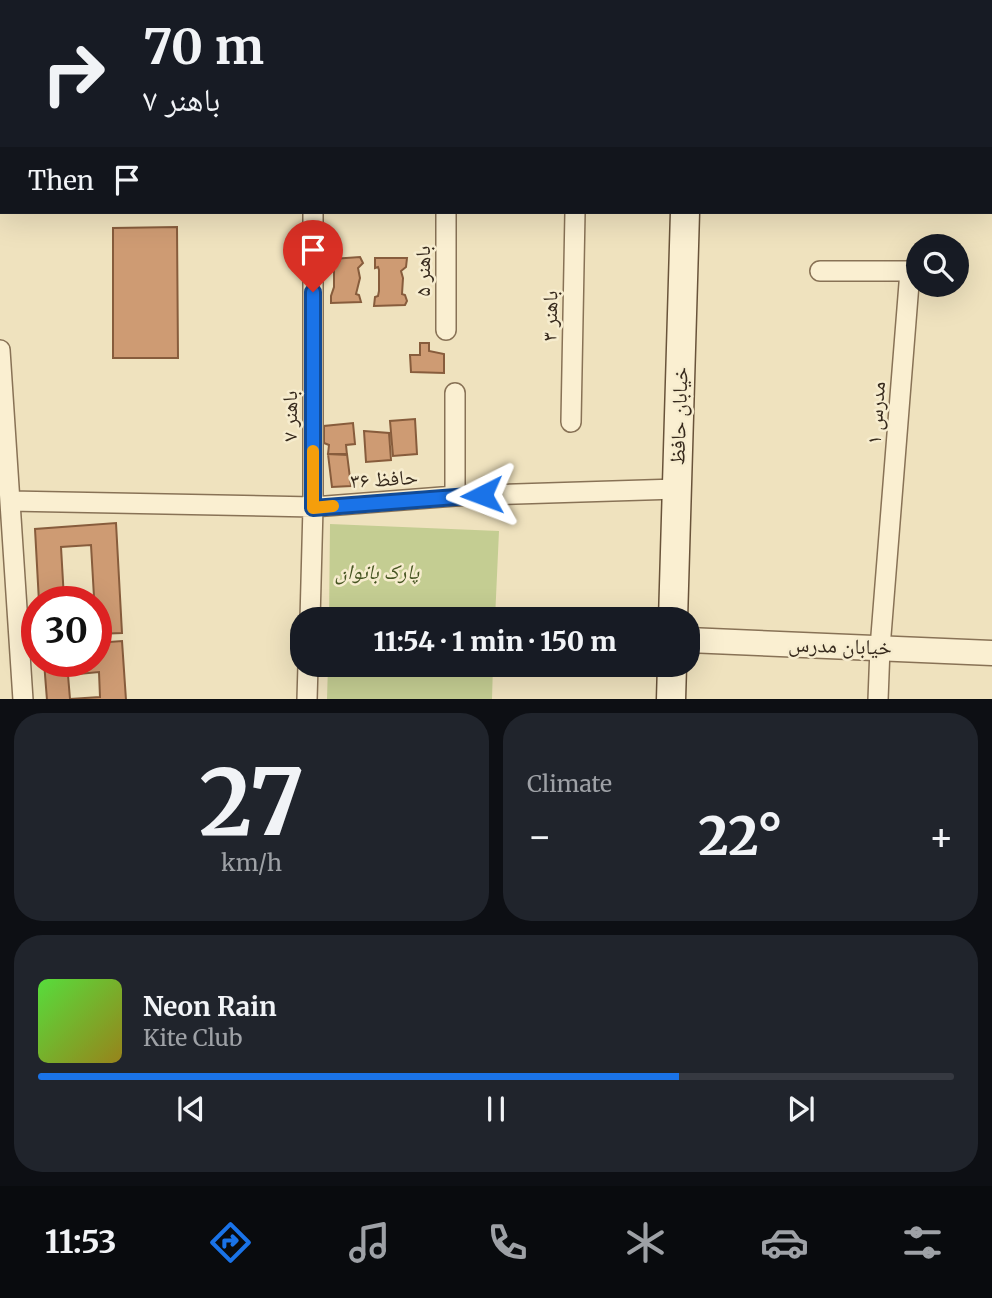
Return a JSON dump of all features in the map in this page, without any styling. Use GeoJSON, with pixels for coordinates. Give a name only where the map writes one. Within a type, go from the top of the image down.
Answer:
{"type":"FeatureCollection","features":[{"type":"Feature","properties":{"kind":"main road","name":"خیابان حافظ"},"geometry":{"type":"LineString","coordinates":[[673,607],[685,214]]}},
{"type":"Feature","properties":{"kind":"main road"},"geometry":{"type":"LineString","coordinates":[[671,699],[672,677]]}},
{"type":"Feature","properties":{"kind":"street","name":"باهنر ۷"},"geometry":{"type":"LineString","coordinates":[[310,607],[313,214]]}},
{"type":"Feature","properties":{"kind":"street","name":"باهنر ۵"},"geometry":{"type":"LineString","coordinates":[[446,214],[446,330]]}},
{"type":"Feature","properties":{"kind":"street","name":"باهنر ۳"},"geometry":{"type":"LineString","coordinates":[[571,422],[575,214]]}},
{"type":"Feature","properties":{"kind":"street","name":"مدرس ۱"},"geometry":{"type":"LineString","coordinates":[[820,271],[910,271],[880,648]]}},
{"type":"Feature","properties":{"kind":"street"},"geometry":{"type":"LineString","coordinates":[[0,350],[23,699]]}},
{"type":"Feature","properties":{"kind":"street"},"geometry":{"type":"LineString","coordinates":[[454,496],[455,393]]}},
{"type":"Feature","properties":{"kind":"street","name":"حافظ ۳۶"},"geometry":{"type":"LineString","coordinates":[[10,501],[313,508],[454,496],[677,489]]}},
{"type":"Feature","properties":{"kind":"street","name":"خیابان مدرس"},"geometry":{"type":"LineString","coordinates":[[700,640],[992,653]]}},
{"type":"Feature","properties":{"kind":"street"},"geometry":{"type":"LineString","coordinates":[[878,699],[880,648]]}},
{"type":"Feature","properties":{"kind":"street"},"geometry":{"type":"LineString","coordinates":[[307,699],[308,677]]}},
{"type":"Feature","properties":{"kind":"green space","name":"پارک بانوان"},"geometry":{"type":"Polygon","coordinates":[[[330,524],[499,531],[496,607],[329,607],[330,524]]]}},
{"type":"Feature","properties":{"kind":"green space"},"geometry":{"type":"Polygon","coordinates":[[[328,677],[493,677],[492,699],[327,699],[328,677]]]}},
{"type":"Feature","properties":{"kind":"building"},"geometry":{"type":"Polygon","coordinates":[[[177,227],[178,358],[113,358],[113,228],[177,227]]]}},
{"type":"Feature","properties":{"kind":"building"},"geometry":{"type":"Polygon","coordinates":[[[360,257],[363,263],[358,268],[360,278],[356,294],[361,302],[331,303],[334,287],[334,270],[330,266],[332,259],[360,257]]]}},
{"type":"Feature","properties":{"kind":"building"},"geometry":{"type":"Polygon","coordinates":[[[375,258],[407,258],[406,267],[401,271],[402,294],[407,301],[405,305],[374,306],[379,291],[379,270],[378,267],[375,268],[375,258]]]}},
{"type":"Feature","properties":{"kind":"building"},"geometry":{"type":"Polygon","coordinates":[[[420,343],[429,343],[429,351],[444,354],[444,373],[411,372],[410,355],[420,355],[420,343]]]}},
{"type":"Feature","properties":{"kind":"building"},"geometry":{"type":"Polygon","coordinates":[[[415,419],[417,454],[393,456],[390,421],[415,419]]]}},
{"type":"Feature","properties":{"kind":"building"},"geometry":{"type":"Polygon","coordinates":[[[353,423],[355,444],[346,445],[347,455],[328,454],[329,445],[324,443],[324,426],[353,423]]]}},
{"type":"Feature","properties":{"kind":"building"},"geometry":{"type":"Polygon","coordinates":[[[364,431],[389,433],[391,460],[366,462],[364,431]]]}},
{"type":"Feature","properties":{"kind":"building"},"geometry":{"type":"Polygon","coordinates":[[[328,454],[347,454],[351,486],[332,487],[328,454]]]}},
{"type":"Feature","properties":{"kind":"building"},"geometry":{"type":"Polygon","coordinates":[[[116,523],[122,633],[112,633],[112,586],[93,586],[91,545],[61,547],[63,586],[38,586],[35,529],[116,523]]]}},
{"type":"Feature","properties":{"kind":"building"},"geometry":{"type":"Polygon","coordinates":[[[122,641],[126,699],[70,699],[100,697],[99,677],[112,677],[112,642],[122,641]]]}},
{"type":"Feature","properties":{"kind":"building"},"geometry":{"type":"Polygon","coordinates":[[[45,677],[68,677],[70,699],[47,699],[45,677]]]}},
{"type":"Feature","properties":{"kind":"slow traffic"},"geometry":{"type":"LineString","coordinates":[[313,451],[313,508],[333,506]]}},
{"type":"Feature","properties":{"kind":"route"},"geometry":{"type":"LineString","coordinates":[[313,292],[313,508],[482,495]]}}]}
